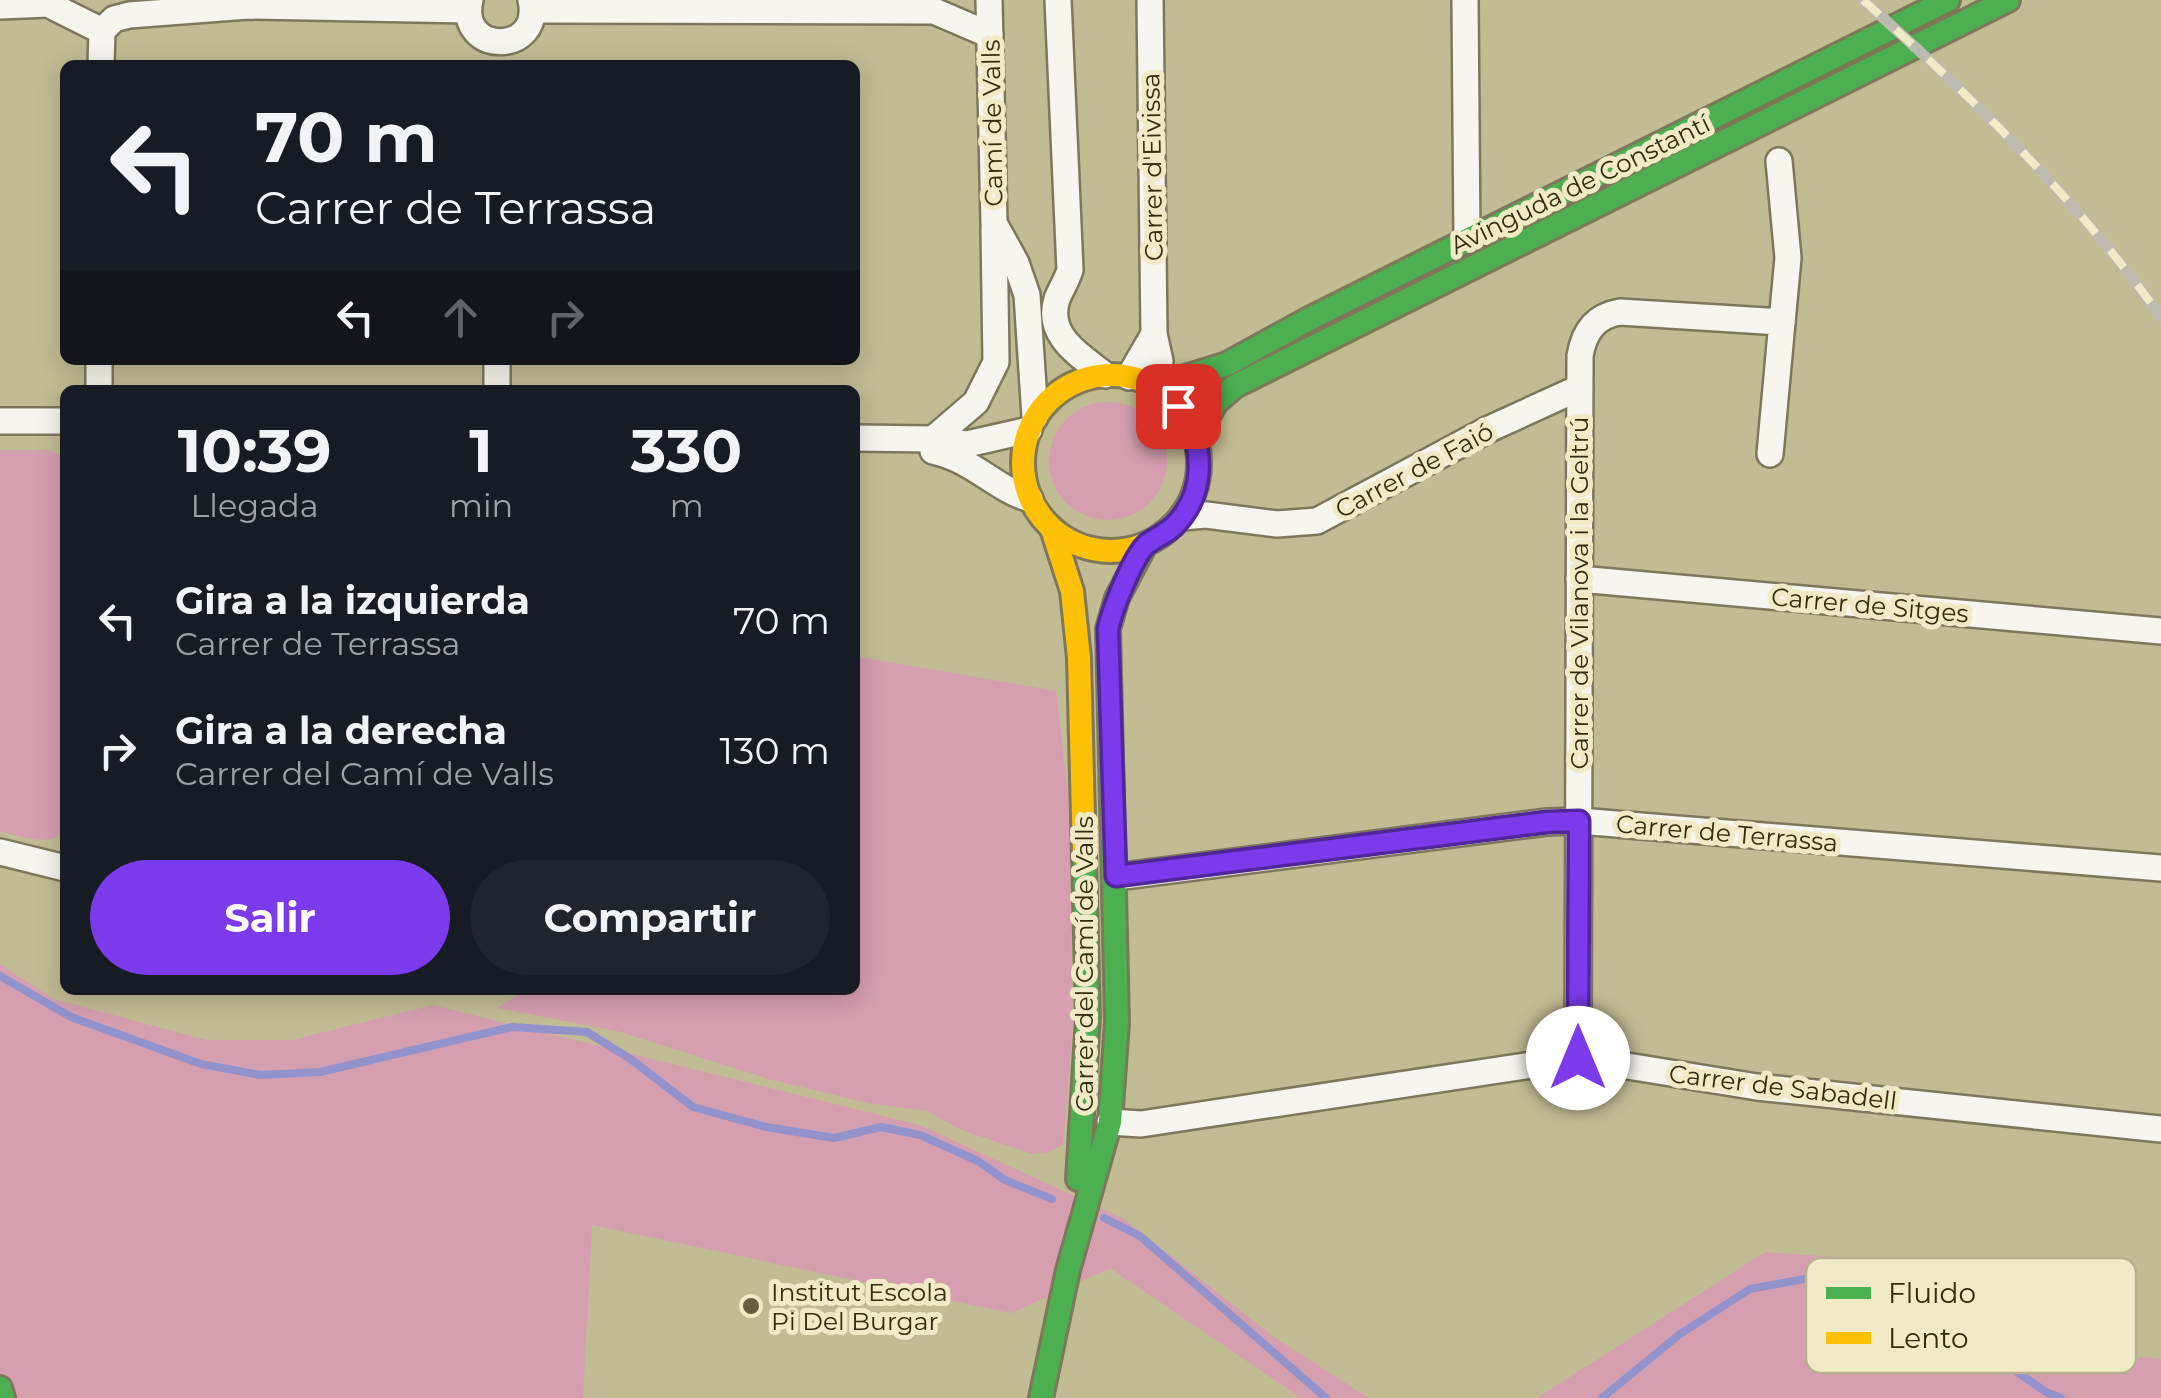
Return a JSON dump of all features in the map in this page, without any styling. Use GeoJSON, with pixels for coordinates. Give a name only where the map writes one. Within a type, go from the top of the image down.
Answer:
{"type":"FeatureCollection","features":[{"type":"Feature","properties":{"kind":"main road"},"geometry":{"type":"LineString","coordinates":[[1137,382],[1186,416],[1196,438],[1199,470],[1191,502],[1166,533],[1146,545],[1121,552],[1096,551],[1072,544],[1052,530],[1030,499],[1023,464],[1037,417],[1068,386],[1182,378],[1227,364],[1469,247],[1948,0]]}},
{"type":"Feature","properties":{"kind":"main road"},"geometry":{"type":"LineString","coordinates":[[1752,129],[1793,94],[1979,0]]}},
{"type":"Feature","properties":{"kind":"main road","name":"Avinguda de Constantí"},"geometry":{"type":"LineString","coordinates":[[1196,438],[1226,392],[1281,362],[2008,0]]}},
{"type":"Feature","properties":{"kind":"main road"},"geometry":{"type":"LineString","coordinates":[[1281,362],[1334,326],[1469,247],[1594,192],[1679,166]]}},
{"type":"Feature","properties":{"kind":"main road","name":"Carrer del Camí de Valls"},"geometry":{"type":"LineString","coordinates":[[1052,530],[1072,591],[1080,658],[1088,909],[1082,1141],[1068,1270]]}},
{"type":"Feature","properties":{"kind":"main road","name":"Carrer del Camí de Valls"},"geometry":{"type":"LineString","coordinates":[[1041,1398],[1068,1270],[1110,1122],[1117,1022],[1108,642],[1111,613],[1146,545]]}},
{"type":"Feature","properties":{"kind":"main road"},"geometry":{"type":"LineString","coordinates":[[1088,909],[1093,936],[1092,1110],[1097,1119],[1110,1122]]}},
{"type":"Feature","properties":{"kind":"main road"},"geometry":{"type":"LineString","coordinates":[[0,1388],[3,1398]]}},
{"type":"Feature","properties":{"kind":"street"},"geometry":{"type":"LineString","coordinates":[[934,11],[960,0]]}},
{"type":"Feature","properties":{"kind":"street","name":"Camí de Valls"},"geometry":{"type":"LineString","coordinates":[[989,0],[994,223],[1016,263],[1027,294],[1037,417]]}},
{"type":"Feature","properties":{"kind":"street"},"geometry":{"type":"LineString","coordinates":[[1058,0],[1070,270],[1056,304],[1056,327],[1066,344],[1137,382]]}},
{"type":"Feature","properties":{"kind":"street","name":"Carrer d'Eivissa"},"geometry":{"type":"LineString","coordinates":[[1137,382],[1160,361],[1154,334],[1150,0]]}},
{"type":"Feature","properties":{"kind":"street"},"geometry":{"type":"LineString","coordinates":[[1465,0],[1469,247]]}},
{"type":"Feature","properties":{"kind":"street"},"geometry":{"type":"LineString","coordinates":[[0,6],[48,4],[102,31]]}},
{"type":"Feature","properties":{"kind":"street"},"geometry":{"type":"LineString","coordinates":[[101,60],[102,31],[114,18],[248,6],[469,5],[476,32],[499,54],[507,42],[523,34],[532,5],[934,11],[990,35]]}},
{"type":"Feature","properties":{"kind":"street"},"geometry":{"type":"LineString","coordinates":[[1770,454],[1788,258],[1779,161]]}},
{"type":"Feature","properties":{"kind":"street"},"geometry":{"type":"LineString","coordinates":[[932,439],[976,402],[996,362],[994,223]]}},
{"type":"Feature","properties":{"kind":"street"},"geometry":{"type":"LineString","coordinates":[[860,438],[932,439],[967,444],[1037,417],[1042,313],[1053,268],[1068,236]]}},
{"type":"Feature","properties":{"kind":"street","name":"Carrer de Vilanova i la Geltrú"},"geometry":{"type":"LineString","coordinates":[[1578,1058],[1579,388],[1585,335],[1600,318],[1610,314],[1644,312],[1782,322]]}},
{"type":"Feature","properties":{"kind":"street","name":"Carrer de Faió"},"geometry":{"type":"LineString","coordinates":[[1182,516],[1293,524],[1317,520],[1487,430],[1579,388]]}},
{"type":"Feature","properties":{"kind":"street"},"geometry":{"type":"LineString","coordinates":[[0,421],[60,420]]}},
{"type":"Feature","properties":{"kind":"street"},"geometry":{"type":"LineString","coordinates":[[905,441],[959,458],[1010,491],[1030,499]]}},
{"type":"Feature","properties":{"kind":"street","name":"Carrer de Sitges"},"geometry":{"type":"LineString","coordinates":[[1579,578],[2161,631]]}},
{"type":"Feature","properties":{"kind":"street","name":"Carrer de Terrassa"},"geometry":{"type":"LineString","coordinates":[[1116,876],[1579,821],[2161,868]]}},
{"type":"Feature","properties":{"kind":"street"},"geometry":{"type":"LineString","coordinates":[[0,852],[60,867]]}},
{"type":"Feature","properties":{"kind":"street","name":"Carrer de Sabadell"},"geometry":{"type":"LineString","coordinates":[[1110,1122],[1141,1124],[1578,1058],[1757,1088],[2161,1130]]}},
{"type":"Feature","properties":{"kind":"shaded area"},"geometry":{"type":"Polygon","coordinates":[[[1108,402],[1130,407],[1150,419],[1162,439],[1167,461],[1162,483],[1150,503],[1130,515],[1108,520],[1086,515],[1066,503],[1054,483],[1049,461],[1054,439],[1066,419],[1086,407],[1108,402]]]}},
{"type":"Feature","properties":{"kind":"shaded area"},"geometry":{"type":"Polygon","coordinates":[[[0,450],[48,450],[60,456],[60,835],[34,839],[0,831],[0,450]]]}},
{"type":"Feature","properties":{"kind":"shaded area"},"geometry":{"type":"Polygon","coordinates":[[[860,657],[1056,691],[1069,805],[1073,1023],[1063,1145],[1032,1154],[961,1130],[927,1111],[868,1103],[772,1080],[617,1031],[497,1008],[517,995],[860,995],[860,657]]]}},
{"type":"Feature","properties":{"kind":"shaded area"},"geometry":{"type":"Polygon","coordinates":[[[0,964],[54,999],[206,1040],[292,1040],[433,1005],[920,1125],[1124,1219],[1274,1337],[1369,1398],[1301,1398],[1110,1268],[1011,1313],[592,1225],[583,1398],[0,1398],[0,964]]]}},
{"type":"Feature","properties":{"kind":"shaded area"},"geometry":{"type":"Polygon","coordinates":[[[1765,1252],[1850,1258],[1806,1258],[1806,1373],[2136,1373],[2136,1357],[2161,1359],[2161,1398],[1537,1398],[1765,1252]]]}},
{"type":"Feature","properties":{"kind":"waterway"},"geometry":{"type":"LineString","coordinates":[[0,976],[71,1017],[201,1064],[260,1075],[320,1072],[512,1027],[587,1032],[632,1060],[693,1107],[766,1127],[834,1138],[881,1127],[920,1135],[978,1161],[1005,1180],[1052,1199]]}},
{"type":"Feature","properties":{"kind":"waterway"},"geometry":{"type":"LineString","coordinates":[[1104,1218],[1140,1236],[1326,1398]]}},
{"type":"Feature","properties":{"kind":"waterway"},"geometry":{"type":"LineString","coordinates":[[1602,1398],[1680,1334],[1750,1289],[1806,1279]]}},
{"type":"Feature","properties":{"kind":"waterway"},"geometry":{"type":"LineString","coordinates":[[2018,1373],[2061,1398]]}},
{"type":"Feature","properties":{"kind":"railway"},"geometry":{"type":"LineString","coordinates":[[1863,0],[2021,150],[2094,231],[2161,317]]}},
{"type":"Feature","properties":{"kind":"traffic: fast"},"geometry":{"type":"LineString","coordinates":[[1161,390],[1182,378],[1227,364],[1309,319],[1948,0]]}},
{"type":"Feature","properties":{"kind":"traffic: fast"},"geometry":{"type":"LineString","coordinates":[[1196,437],[1216,402],[1235,386],[2008,0]]}},
{"type":"Feature","properties":{"kind":"traffic: fast"},"geometry":{"type":"LineString","coordinates":[[1041,1398],[1068,1270],[1110,1122],[1117,1022],[1108,629],[1117,598],[1145,545]]}},
{"type":"Feature","properties":{"kind":"traffic: fast"},"geometry":{"type":"LineString","coordinates":[[1078,1179],[1088,1017],[1084,856]]}},
{"type":"Feature","properties":{"kind":"traffic: fast"},"geometry":{"type":"LineString","coordinates":[[0,1388],[3,1398]]}},
{"type":"Feature","properties":{"kind":"traffic: slow"},"geometry":{"type":"LineString","coordinates":[[1111,375],[1145,381],[1174,400],[1193,429],[1199,463],[1193,497],[1174,526],[1145,545],[1111,551],[1077,545],[1048,526],[1029,497],[1023,463],[1029,429],[1048,400],[1077,381],[1111,375]]}},
{"type":"Feature","properties":{"kind":"traffic: slow"},"geometry":{"type":"LineString","coordinates":[[1052,529],[1072,591],[1079,658],[1084,856]]}},
{"type":"Feature","properties":{"kind":"place","name":"Institut Escola Pi Del Burgar"},"geometry":{"type":"Point","coordinates":[751,1306]}},
{"type":"Feature","properties":{"kind":"route"},"geometry":{"type":"LineString","coordinates":[[1178,406],[1196,438],[1199,454],[1191,502],[1166,533],[1146,545],[1117,598],[1108,629],[1116,876],[1579,821],[1578,1058]]}}]}
